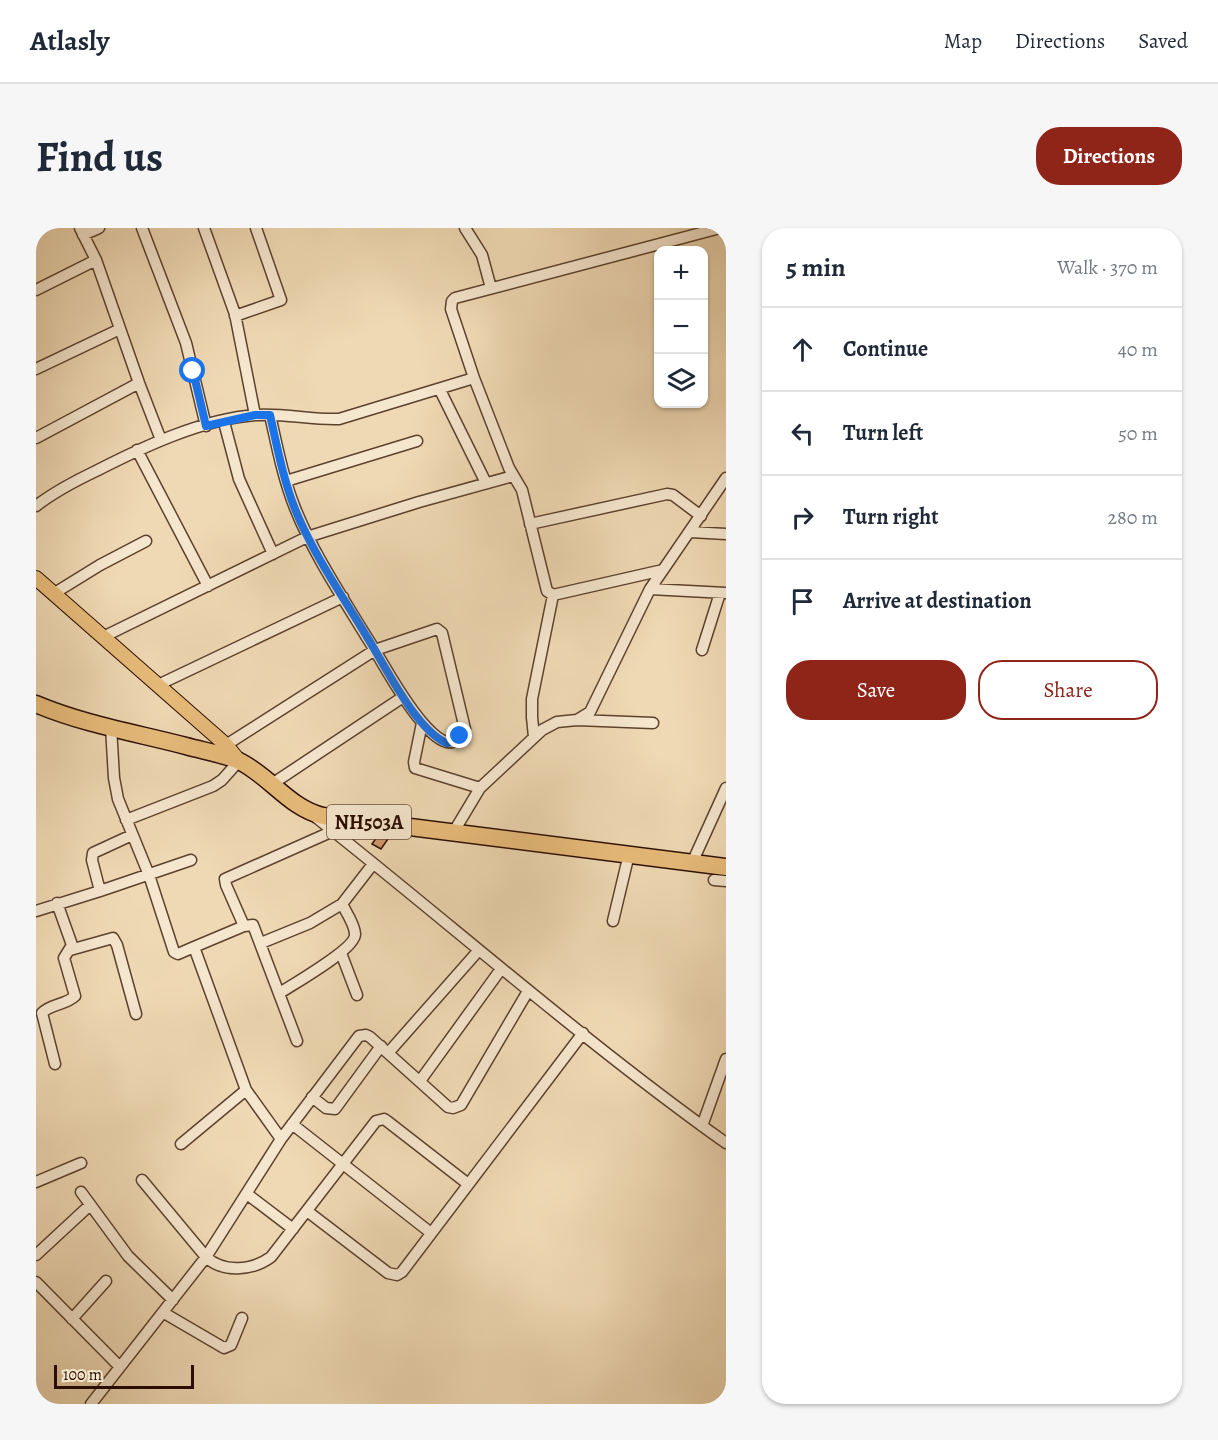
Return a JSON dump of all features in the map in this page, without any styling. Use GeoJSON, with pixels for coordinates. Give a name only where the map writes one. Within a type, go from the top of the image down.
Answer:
{"type":"FeatureCollection","features":[{"type":"Feature","properties":{"kind":"highway","name":"NH503A"},"geometry":{"type":"LineString","coordinates":[[40,709],[239,761],[310,813],[333,818],[726,867]]}},
{"type":"Feature","properties":{"kind":"main road"},"geometry":{"type":"LineString","coordinates":[[36,578],[226,745],[239,761]]}},
{"type":"Feature","properties":{"kind":"street"},"geometry":{"type":"LineString","coordinates":[[99,228],[81,232],[96,260],[161,440]]}},
{"type":"Feature","properties":{"kind":"street"},"geometry":{"type":"LineString","coordinates":[[142,228],[183,334],[206,426]]}},
{"type":"Feature","properties":{"kind":"street"},"geometry":{"type":"LineString","coordinates":[[204,228],[235,315],[255,415]]}},
{"type":"Feature","properties":{"kind":"street"},"geometry":{"type":"LineString","coordinates":[[235,315],[281,300],[256,228]]}},
{"type":"Feature","properties":{"kind":"street"},"geometry":{"type":"LineString","coordinates":[[465,228],[482,255],[491,288]]}},
{"type":"Feature","properties":{"kind":"street"},"geometry":{"type":"LineString","coordinates":[[663,570],[553,595],[547,591],[522,490],[513,476],[474,378],[451,305],[460,295],[720,228]]}},
{"type":"Feature","properties":{"kind":"street"},"geometry":{"type":"LineString","coordinates":[[36,290],[96,260]]}},
{"type":"Feature","properties":{"kind":"street"},"geometry":{"type":"LineString","coordinates":[[36,369],[120,329]]}},
{"type":"Feature","properties":{"kind":"street"},"geometry":{"type":"LineString","coordinates":[[36,506],[70,484],[136,450],[206,426],[255,415],[302,416],[318,420],[339,419],[474,378]]}},
{"type":"Feature","properties":{"kind":"street"},"geometry":{"type":"LineString","coordinates":[[36,438],[139,383]]}},
{"type":"Feature","properties":{"kind":"street"},"geometry":{"type":"LineString","coordinates":[[440,390],[486,483]]}},
{"type":"Feature","properties":{"kind":"street"},"geometry":{"type":"LineString","coordinates":[[226,745],[375,650],[432,630],[440,630],[465,729],[453,742],[446,743],[422,723],[403,697],[375,650],[307,537],[286,481],[270,415]]}},
{"type":"Feature","properties":{"kind":"street"},"geometry":{"type":"LineString","coordinates":[[224,422],[239,479],[273,554]]}},
{"type":"Feature","properties":{"kind":"street"},"geometry":{"type":"LineString","coordinates":[[286,481],[417,441]]}},
{"type":"Feature","properties":{"kind":"street"},"geometry":{"type":"LineString","coordinates":[[136,450],[208,586]]}},
{"type":"Feature","properties":{"kind":"street"},"geometry":{"type":"LineString","coordinates":[[103,637],[307,537],[513,476]]}},
{"type":"Feature","properties":{"kind":"street"},"geometry":{"type":"LineString","coordinates":[[577,720],[590,712],[650,589],[726,478]]}},
{"type":"Feature","properties":{"kind":"street"},"geometry":{"type":"LineString","coordinates":[[530,524],[667,494],[673,495],[700,516]]}},
{"type":"Feature","properties":{"kind":"street"},"geometry":{"type":"LineString","coordinates":[[690,532],[726,534]]}},
{"type":"Feature","properties":{"kind":"street"},"geometry":{"type":"LineString","coordinates":[[53,594],[100,565],[146,541]]}},
{"type":"Feature","properties":{"kind":"street"},"geometry":{"type":"LineString","coordinates":[[650,589],[723,593],[702,650]]}},
{"type":"Feature","properties":{"kind":"street"},"geometry":{"type":"LineString","coordinates":[[534,737],[532,699],[553,595]]}},
{"type":"Feature","properties":{"kind":"street"},"geometry":{"type":"LineString","coordinates":[[158,685],[343,597]]}},
{"type":"Feature","properties":{"kind":"street"},"geometry":{"type":"LineString","coordinates":[[272,784],[403,697]]}},
{"type":"Feature","properties":{"kind":"street"},"geometry":{"type":"LineString","coordinates":[[453,833],[480,788],[549,725],[577,720],[653,723]]}},
{"type":"Feature","properties":{"kind":"street"},"geometry":{"type":"LineString","coordinates":[[422,723],[414,762],[415,768],[480,788]]}},
{"type":"Feature","properties":{"kind":"street"},"geometry":{"type":"LineString","coordinates":[[111,727],[115,790],[149,875],[174,952],[181,954],[244,926],[253,925],[297,1041]]}},
{"type":"Feature","properties":{"kind":"street"},"geometry":{"type":"LineString","coordinates":[[126,820],[213,786],[222,780],[239,761]]}},
{"type":"Feature","properties":{"kind":"street"},"geometry":{"type":"LineString","coordinates":[[692,862],[726,788]]}},
{"type":"Feature","properties":{"kind":"street"},"geometry":{"type":"LineString","coordinates":[[310,813],[528,991],[726,1143]]}},
{"type":"Feature","properties":{"kind":"street"},"geometry":{"type":"LineString","coordinates":[[244,926],[225,879],[333,831]]}},
{"type":"Feature","properties":{"kind":"street"},"geometry":{"type":"LineString","coordinates":[[100,891],[92,860],[93,852],[132,835]]}},
{"type":"Feature","properties":{"kind":"street"},"geometry":{"type":"LineString","coordinates":[[613,921],[629,854]]}},
{"type":"Feature","properties":{"kind":"street"},"geometry":{"type":"LineString","coordinates":[[36,911],[191,860]]}},
{"type":"Feature","properties":{"kind":"street"},"geometry":{"type":"LineString","coordinates":[[261,943],[303,926],[342,904],[374,864]]}},
{"type":"Feature","properties":{"kind":"street"},"geometry":{"type":"LineString","coordinates":[[714,880],[726,881]]}},
{"type":"Feature","properties":{"kind":"street"},"geometry":{"type":"LineString","coordinates":[[57,903],[72,942],[70,950]]}},
{"type":"Feature","properties":{"kind":"street"},"geometry":{"type":"LineString","coordinates":[[280,993],[341,953],[353,940],[356,934],[342,904]]}},
{"type":"Feature","properties":{"kind":"street"},"geometry":{"type":"LineString","coordinates":[[55,1064],[42,1013],[75,996],[64,958],[70,950],[113,938],[117,945],[136,1014]]}},
{"type":"Feature","properties":{"kind":"street"},"geometry":{"type":"LineString","coordinates":[[194,947],[246,1090],[281,1139]]}},
{"type":"Feature","properties":{"kind":"street"},"geometry":{"type":"LineString","coordinates":[[312,1097],[326,1108],[335,1109],[385,1049],[479,950]]}},
{"type":"Feature","properties":{"kind":"street"},"geometry":{"type":"LineString","coordinates":[[341,953],[357,995]]}},
{"type":"Feature","properties":{"kind":"street"},"geometry":{"type":"LineString","coordinates":[[420,1081],[501,969]]}},
{"type":"Feature","properties":{"kind":"street"},"geometry":{"type":"LineString","coordinates":[[91,1404],[206,1257],[281,1139],[359,1036],[366,1035],[385,1049],[448,1107],[453,1108],[461,1105],[528,991]]}},
{"type":"Feature","properties":{"kind":"street"},"geometry":{"type":"LineString","coordinates":[[307,1211],[388,1273],[393,1275],[402,1272],[583,1033]]}},
{"type":"Feature","properties":{"kind":"street"},"geometry":{"type":"LineString","coordinates":[[702,1126],[726,1059]]}},
{"type":"Feature","properties":{"kind":"street"},"geometry":{"type":"LineString","coordinates":[[182,1144],[246,1090]]}},
{"type":"Feature","properties":{"kind":"street"},"geometry":{"type":"LineString","coordinates":[[142,1180],[206,1257],[214,1265],[222,1268],[255,1265],[271,1257],[376,1121],[384,1119],[468,1184]]}},
{"type":"Feature","properties":{"kind":"street"},"geometry":{"type":"LineString","coordinates":[[292,1124],[431,1233]]}},
{"type":"Feature","properties":{"kind":"street"},"geometry":{"type":"LineString","coordinates":[[36,1182],[81,1163]]}},
{"type":"Feature","properties":{"kind":"street"},"geometry":{"type":"LineString","coordinates":[[81,1192],[128,1256],[173,1300]]}},
{"type":"Feature","properties":{"kind":"street"},"geometry":{"type":"LineString","coordinates":[[246,1194],[293,1229]]}},
{"type":"Feature","properties":{"kind":"street"},"geometry":{"type":"LineString","coordinates":[[36,1255],[90,1204]]}},
{"type":"Feature","properties":{"kind":"street"},"geometry":{"type":"LineString","coordinates":[[72,1319],[105,1281]]}},
{"type":"Feature","properties":{"kind":"street"},"geometry":{"type":"LineString","coordinates":[[36,1282],[119,1366]]}},
{"type":"Feature","properties":{"kind":"street"},"geometry":{"type":"LineString","coordinates":[[164,1313],[224,1348],[231,1345],[242,1318]]}},
{"type":"Feature","properties":{"kind":"building"},"geometry":{"type":"Polygon","coordinates":[[[379,834],[390,836],[381,849],[372,844],[379,834]]]}},
{"type":"Feature","properties":{"kind":"route"},"geometry":{"type":"LineString","coordinates":[[193,371],[206,426],[255,415],[270,415],[286,481],[307,537],[403,697],[422,723],[446,743],[453,742],[460,736]]}}]}
